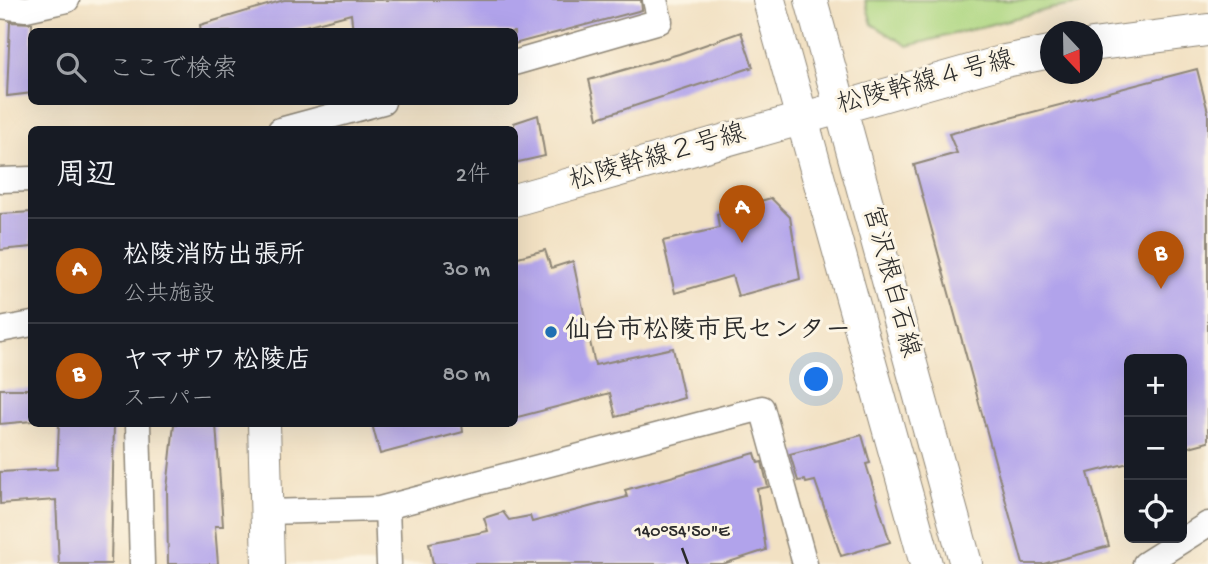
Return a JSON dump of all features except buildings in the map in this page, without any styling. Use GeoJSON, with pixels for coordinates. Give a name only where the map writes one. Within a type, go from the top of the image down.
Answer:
{"type":"FeatureCollection","features":[{"type":"Feature","properties":{"kind":"street"},"geometry":{"type":"LineString","coordinates":[[0,6],[26,9],[67,0]]}},
{"type":"Feature","properties":{"kind":"street"},"geometry":{"type":"LineString","coordinates":[[518,62],[660,21],[655,0]]}},
{"type":"Feature","properties":{"kind":"street"},"geometry":{"type":"LineString","coordinates":[[769,0],[926,564]]}},
{"type":"Feature","properties":{"kind":"street","name":"宮沢根白石線"},"geometry":{"type":"LineString","coordinates":[[811,0],[966,564]]}},
{"type":"Feature","properties":{"kind":"street"},"geometry":{"type":"LineString","coordinates":[[1103,44],[1208,30]]}},
{"type":"Feature","properties":{"kind":"street","name":"松陵幹線４号線"},"geometry":{"type":"LineString","coordinates":[[802,118],[1005,61],[1040,54]]}},
{"type":"Feature","properties":{"kind":"street"},"geometry":{"type":"LineString","coordinates":[[295,126],[372,105]]}},
{"type":"Feature","properties":{"kind":"street","name":"松陵幹線２号線"},"geometry":{"type":"LineString","coordinates":[[518,199],[802,118]]}},
{"type":"Feature","properties":{"kind":"street"},"geometry":{"type":"LineString","coordinates":[[0,180],[28,179]]}},
{"type":"Feature","properties":{"kind":"street"},"geometry":{"type":"LineString","coordinates":[[0,330],[28,325]]}},
{"type":"Feature","properties":{"kind":"street"},"geometry":{"type":"LineString","coordinates":[[267,512],[387,507],[762,408],[801,563]]}},
{"type":"Feature","properties":{"kind":"street"},"geometry":{"type":"LineString","coordinates":[[138,427],[142,564]]}},
{"type":"Feature","properties":{"kind":"street"},"geometry":{"type":"LineString","coordinates":[[264,427],[268,564]]}},
{"type":"Feature","properties":{"kind":"street"},"geometry":{"type":"LineString","coordinates":[[387,507],[389,564]]}},
{"type":"Feature","properties":{"kind":"street"},"geometry":{"type":"LineString","coordinates":[[1145,564],[1208,524]]}},
{"type":"Feature","properties":{"kind":"green space"},"geometry":{"type":"Polygon","coordinates":[[[865,0],[1104,0],[1050,9],[908,46],[872,24],[865,0]]]}},
{"type":"Feature","properties":{"kind":"place","name":"松陵消防出張所"},"geometry":{"type":"Point","coordinates":[742,243]}},
{"type":"Feature","properties":{"kind":"place","name":"ヤマザワ 松陵店"},"geometry":{"type":"Point","coordinates":[1161,289]}},
{"type":"Feature","properties":{"kind":"place","name":"仙台市松陵市民センター"},"geometry":{"type":"Point","coordinates":[551,332]}}]}
